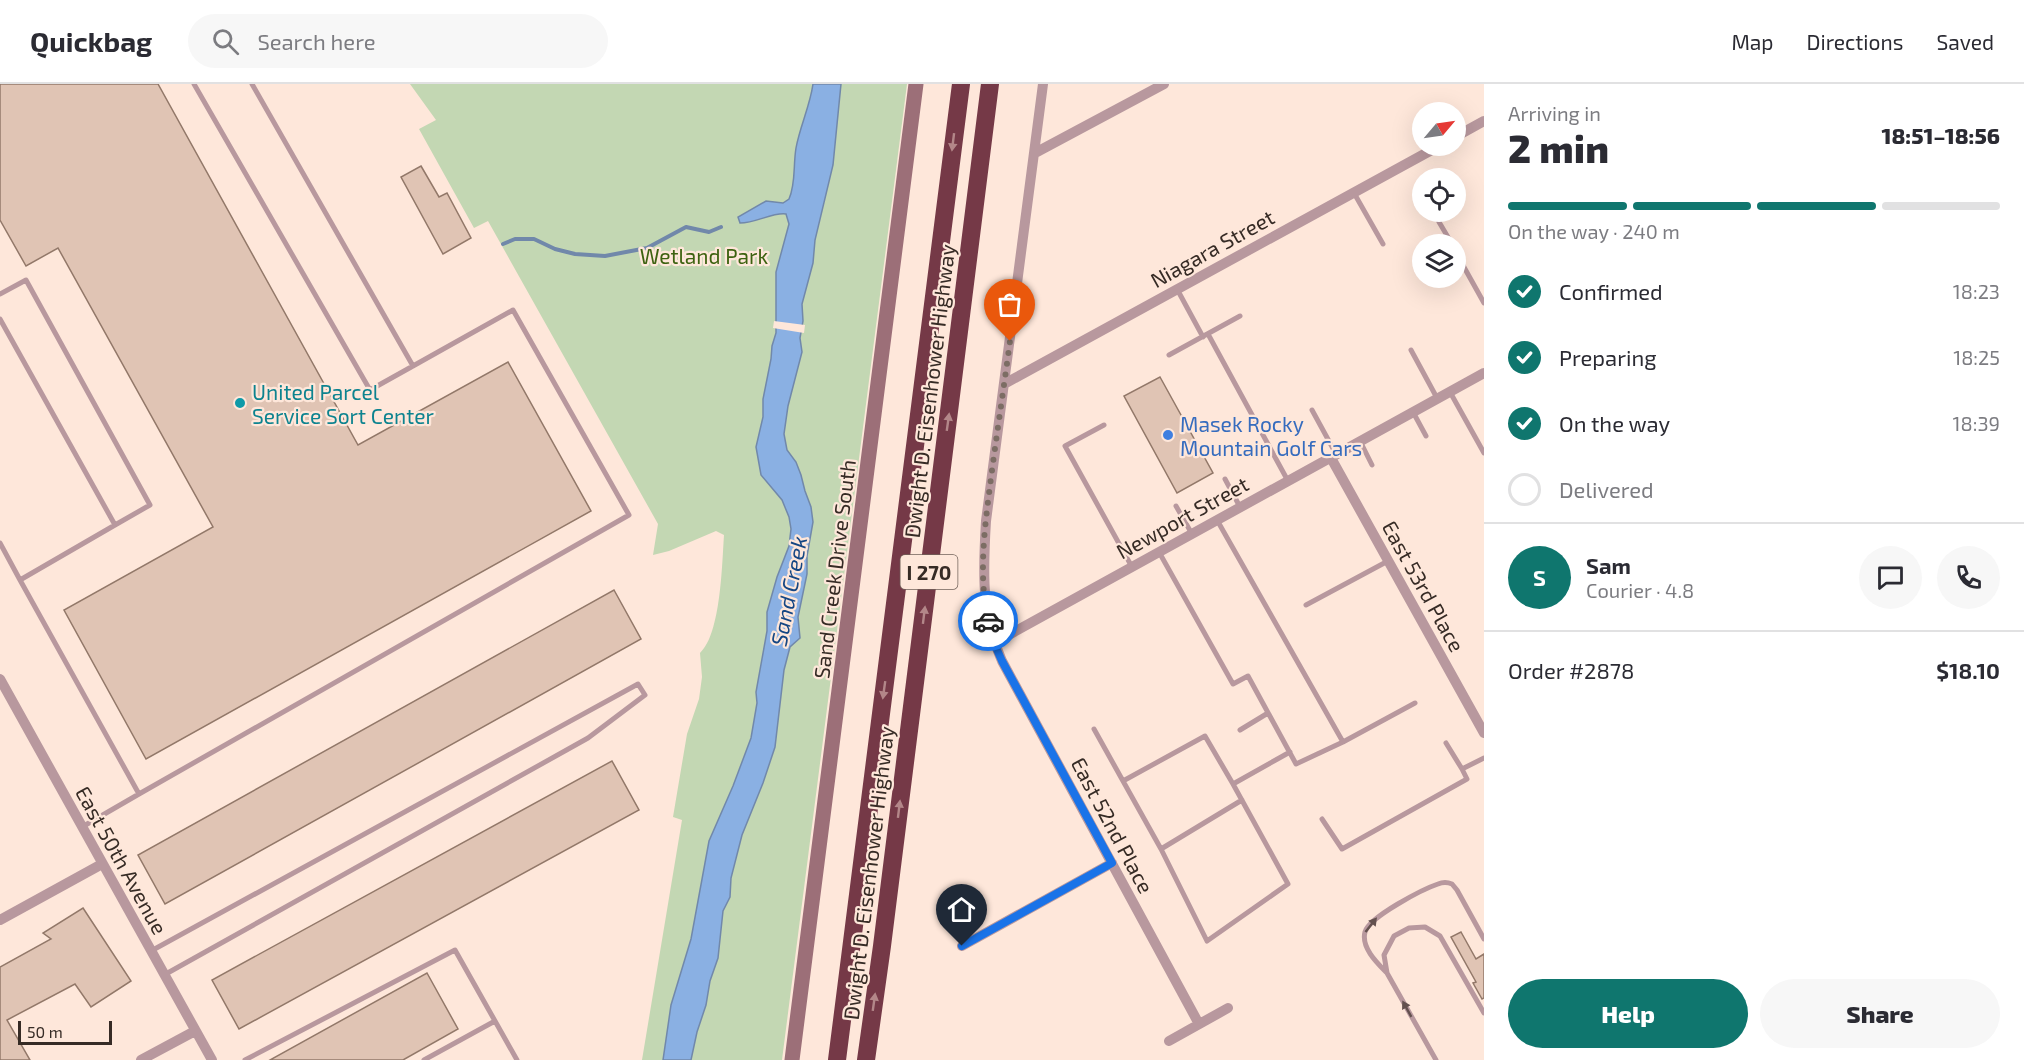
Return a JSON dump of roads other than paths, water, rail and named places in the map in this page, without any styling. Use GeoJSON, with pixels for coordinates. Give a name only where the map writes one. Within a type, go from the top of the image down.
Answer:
{"type":"FeatureCollection","features":[{"type":"Feature","properties":{"kind":"highway","name":"Dwight D. Eisenhower Highway"},"geometry":{"type":"LineString","coordinates":[[837,1060],[961,84]]}},
{"type":"Feature","properties":{"kind":"highway","name":"Dwight D. Eisenhower Highway"},"geometry":{"type":"LineString","coordinates":[[866,1060],[990,84]]}},
{"type":"Feature","properties":{"kind":"main road","name":"Sand Creek Drive South"},"geometry":{"type":"LineString","coordinates":[[792,1060],[916,84]]}},
{"type":"Feature","properties":{"kind":"street","name":"East 52nd Place"},"geometry":{"type":"LineString","coordinates":[[1042,84],[1035,153],[987,509],[983,566],[986,608],[994,643],[1199,1024]]}},
{"type":"Feature","properties":{"kind":"street"},"geometry":{"type":"LineString","coordinates":[[1035,153],[1164,84]]}},
{"type":"Feature","properties":{"kind":"street"},"geometry":{"type":"LineString","coordinates":[[1466,131],[1484,121]]}},
{"type":"Feature","properties":{"kind":"street","name":"Niagara Street"},"geometry":{"type":"LineString","coordinates":[[1004,384],[1421,156]]}},
{"type":"Feature","properties":{"kind":"street","name":"Newport Street"},"geometry":{"type":"LineString","coordinates":[[994,643],[1484,373]]}},
{"type":"Feature","properties":{"kind":"street","name":"East 53rd Place"},"geometry":{"type":"LineString","coordinates":[[1333,456],[1388,561],[1484,733]]}},
{"type":"Feature","properties":{"kind":"street","name":"East 50th Avenue"},"geometry":{"type":"LineString","coordinates":[[0,679],[212,1060]]}},
{"type":"Feature","properties":{"kind":"street"},"geometry":{"type":"LineString","coordinates":[[962,946],[1112,863]]}},
{"type":"Feature","properties":{"kind":"street"},"geometry":{"type":"LineString","coordinates":[[0,920],[102,864]]}},
{"type":"Feature","properties":{"kind":"street"},"geometry":{"type":"LineString","coordinates":[[1169,1041],[1228,1008]]}},
{"type":"Feature","properties":{"kind":"street"},"geometry":{"type":"LineString","coordinates":[[141,1060],[195,1030]]}},
{"type":"Feature","properties":{"kind":"lane"},"geometry":{"type":"LineString","coordinates":[[81,828],[629,515],[513,310],[370,390],[194,84]]}},
{"type":"Feature","properties":{"kind":"lane"},"geometry":{"type":"LineString","coordinates":[[252,84],[413,366]]}},
{"type":"Feature","properties":{"kind":"lane"},"geometry":{"type":"LineString","coordinates":[[1354,192],[1383,244]]}},
{"type":"Feature","properties":{"kind":"lane"},"geometry":{"type":"LineString","coordinates":[[1439,222],[1446,234]]}},
{"type":"Feature","properties":{"kind":"lane"},"geometry":{"type":"LineString","coordinates":[[1466,271],[1484,303]]}},
{"type":"Feature","properties":{"kind":"lane"},"geometry":{"type":"LineString","coordinates":[[0,294],[26,280],[150,505],[20,580]]}},
{"type":"Feature","properties":{"kind":"lane"},"geometry":{"type":"LineString","coordinates":[[1177,289],[1206,335],[1288,481]]}},
{"type":"Feature","properties":{"kind":"lane"},"geometry":{"type":"LineString","coordinates":[[1169,355],[1240,316]]}},
{"type":"Feature","properties":{"kind":"lane"},"geometry":{"type":"LineString","coordinates":[[0,319],[116,525]]}},
{"type":"Feature","properties":{"kind":"lane"},"geometry":{"type":"LineString","coordinates":[[1411,350],[1437,398]]}},
{"type":"Feature","properties":{"kind":"lane"},"geometry":{"type":"LineString","coordinates":[[1450,392],[1484,453]]}},
{"type":"Feature","properties":{"kind":"lane"},"geometry":{"type":"LineString","coordinates":[[1312,410],[1333,456]]}},
{"type":"Feature","properties":{"kind":"lane"},"geometry":{"type":"LineString","coordinates":[[1413,412],[1425,435]]}},
{"type":"Feature","properties":{"kind":"lane"},"geometry":{"type":"LineString","coordinates":[[1104,425],[1065,446],[1132,567]]}},
{"type":"Feature","properties":{"kind":"lane"},"geometry":{"type":"LineString","coordinates":[[1360,441],[1372,465]]}},
{"type":"Feature","properties":{"kind":"lane"},"geometry":{"type":"LineString","coordinates":[[1225,479],[1240,507]]}},
{"type":"Feature","properties":{"kind":"lane"},"geometry":{"type":"LineString","coordinates":[[1176,506],[1192,534]]}},
{"type":"Feature","properties":{"kind":"lane"},"geometry":{"type":"LineString","coordinates":[[1217,520],[1343,742]]}},
{"type":"Feature","properties":{"kind":"lane"},"geometry":{"type":"LineString","coordinates":[[0,543],[139,794]]}},
{"type":"Feature","properties":{"kind":"lane"},"geometry":{"type":"LineString","coordinates":[[1159,552],[1233,684],[1248,676],[1296,764],[1343,742],[1415,703]]}},
{"type":"Feature","properties":{"kind":"lane"},"geometry":{"type":"LineString","coordinates":[[1306,605],[1388,561]]}},
{"type":"Feature","properties":{"kind":"lane"},"geometry":{"type":"LineString","coordinates":[[151,951],[638,684],[645,695],[588,738],[164,975]]}},
{"type":"Feature","properties":{"kind":"lane"},"geometry":{"type":"LineString","coordinates":[[1240,730],[1268,713]]}},
{"type":"Feature","properties":{"kind":"lane"},"geometry":{"type":"LineString","coordinates":[[1094,729],[1123,781],[1161,849],[1207,941],[1288,884],[1205,736],[1123,781]]}},
{"type":"Feature","properties":{"kind":"lane"},"geometry":{"type":"LineString","coordinates":[[1322,819],[1342,849],[1467,779],[1446,743]]}},
{"type":"Feature","properties":{"kind":"lane"},"geometry":{"type":"LineString","coordinates":[[1233,784],[1290,752]]}},
{"type":"Feature","properties":{"kind":"lane"},"geometry":{"type":"LineString","coordinates":[[1462,769],[1484,758]]}},
{"type":"Feature","properties":{"kind":"lane"},"geometry":{"type":"LineString","coordinates":[[1161,849],[1242,800]]}},
{"type":"Feature","properties":{"kind":"lane"},"geometry":{"type":"LineString","coordinates":[[1436,1060],[1387,973],[1374,961],[1365,943],[1365,931],[1381,914],[1439,883],[1452,884],[1457,890],[1484,939]]}},
{"type":"Feature","properties":{"kind":"lane"},"geometry":{"type":"LineString","coordinates":[[1387,973],[1384,955],[1394,936],[1409,928],[1425,927],[1440,936],[1484,1013]]}},
{"type":"Feature","properties":{"kind":"lane"},"geometry":{"type":"LineString","coordinates":[[245,1060],[256,1057],[455,950],[517,1060]]}},
{"type":"Feature","properties":{"kind":"lane"},"geometry":{"type":"LineString","coordinates":[[424,1060],[495,1021]]}},
{"type":"Feature","properties":{"kind":"water","name":"Sand Creek"},"geometry":{"type":"Polygon","coordinates":[[[813,84],[841,84],[833,165],[815,240],[813,263],[802,304],[803,321],[800,338],[802,352],[788,406],[784,434],[787,450],[796,462],[801,475],[813,522],[807,556],[807,574],[798,617],[800,638],[790,647],[784,670],[775,747],[742,835],[731,878],[730,897],[723,911],[718,958],[710,981],[691,1060],[663,1060],[671,1005],[691,939],[709,841],[751,738],[757,703],[756,692],[767,631],[767,612],[789,546],[791,529],[782,500],[761,475],[756,447],[776,333],[776,272],[789,224],[786,214],[740,223],[738,217],[766,201],[783,203],[789,199],[794,181],[796,148],[813,84]]]}},
{"type":"Feature","properties":{"kind":"waterway"},"geometry":{"type":"LineString","coordinates":[[503,244],[515,239],[534,239],[555,249],[575,254],[605,256],[647,248],[686,227],[709,232],[721,227]]}},
{"type":"Feature","properties":{"kind":"place","name":"United Parcel Service Sort Center"},"geometry":{"type":"Point","coordinates":[240,403]}},
{"type":"Feature","properties":{"kind":"place","name":"Masek Rocky Mountain Golf Cars"},"geometry":{"type":"Point","coordinates":[1168,435]}},
{"type":"Feature","properties":{"kind":"park label","name":"Wetland Park"},"geometry":{"type":"Point","coordinates":[704,255]}}]}
